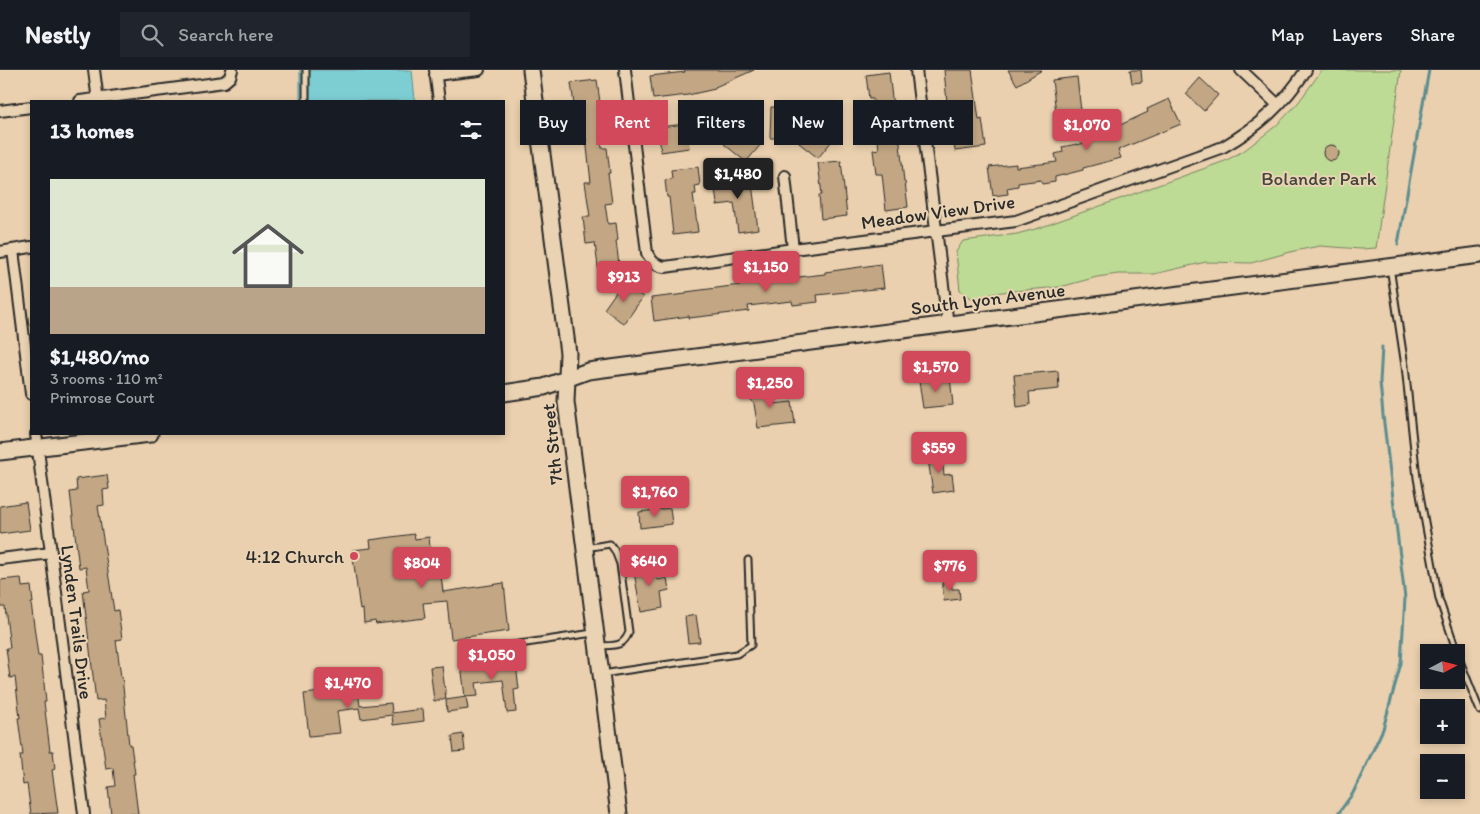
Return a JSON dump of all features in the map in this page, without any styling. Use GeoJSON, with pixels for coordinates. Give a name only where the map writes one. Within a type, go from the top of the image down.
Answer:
{"type":"FeatureCollection","features":[{"type":"Feature","properties":{"kind":"street"},"geometry":{"type":"LineString","coordinates":[[94,70],[97,100],[224,82],[230,77],[232,70]]}},
{"type":"Feature","properties":{"kind":"street"},"geometry":{"type":"LineString","coordinates":[[438,100],[435,73],[479,70]]}},
{"type":"Feature","properties":{"kind":"street","name":"7th Street"},"geometry":{"type":"LineString","coordinates":[[531,70],[568,353],[566,402],[619,814]]}},
{"type":"Feature","properties":{"kind":"street","name":"Meadow View Drive"},"geometry":{"type":"LineString","coordinates":[[625,70],[647,253],[650,259],[659,267],[1016,221],[1223,147],[1261,122],[1297,84],[1306,70]]}},
{"type":"Feature","properties":{"kind":"street"},"geometry":{"type":"LineString","coordinates":[[916,70],[948,325]]}},
{"type":"Feature","properties":{"kind":"street"},"geometry":{"type":"LineString","coordinates":[[1241,70],[1278,105]]}},
{"type":"Feature","properties":{"kind":"street"},"geometry":{"type":"LineString","coordinates":[[0,111],[30,107]]}},
{"type":"Feature","properties":{"kind":"street"},"geometry":{"type":"LineString","coordinates":[[785,176],[793,249]]}},
{"type":"Feature","properties":{"kind":"street"},"geometry":{"type":"LineString","coordinates":[[0,252],[30,247]]}},
{"type":"Feature","properties":{"kind":"street"},"geometry":{"type":"LineString","coordinates":[[13,250],[30,386]]}},
{"type":"Feature","properties":{"kind":"street","name":"South Lyon Avenue"},"geometry":{"type":"LineString","coordinates":[[505,392],[544,388],[588,371],[1480,255]]}},
{"type":"Feature","properties":{"kind":"street"},"geometry":{"type":"LineString","coordinates":[[0,452],[37,440],[131,435]]}},
{"type":"Feature","properties":{"kind":"street","name":"Lynden Trails Drive"},"geometry":{"type":"LineString","coordinates":[[37,440],[84,814]]}},
{"type":"Feature","properties":{"kind":"street"},"geometry":{"type":"LineString","coordinates":[[0,559],[51,553]]}},
{"type":"Feature","properties":{"kind":"lane"},"geometry":{"type":"LineString","coordinates":[[306,70],[306,100]]}},
{"type":"Feature","properties":{"kind":"lane"},"geometry":{"type":"LineString","coordinates":[[1390,267],[1405,366],[1417,478],[1439,599],[1460,661],[1480,711]]}},
{"type":"Feature","properties":{"kind":"lane"},"geometry":{"type":"LineString","coordinates":[[473,651],[597,639],[618,645],[626,641],[630,632],[620,564],[616,551],[610,544],[585,548]]}},
{"type":"Feature","properties":{"kind":"lane"},"geometry":{"type":"LineString","coordinates":[[601,674],[737,654],[751,645],[748,560]]}},
{"type":"Feature","properties":{"kind":"green space","name":"Bolander Park"},"geometry":{"type":"Polygon","coordinates":[[[1322,70],[1401,70],[1376,248],[1361,249],[1320,246],[1251,263],[1206,262],[1154,274],[1118,274],[1097,277],[1060,287],[1002,292],[992,294],[977,302],[960,290],[956,252],[963,241],[1017,234],[1039,228],[1225,161],[1245,150],[1277,125],[1298,103],[1322,70]]]}},
{"type":"Feature","properties":{"kind":"water"},"geometry":{"type":"Polygon","coordinates":[[[300,70],[412,70],[415,100],[300,100],[300,70]]]}},
{"type":"Feature","properties":{"kind":"building"},"geometry":{"type":"Polygon","coordinates":[[[684,70],[754,70],[715,87],[715,89],[688,95],[653,99],[650,76],[685,72],[684,70]]]}},
{"type":"Feature","properties":{"kind":"building"},"geometry":{"type":"Polygon","coordinates":[[[944,70],[972,70],[979,120],[982,119],[986,147],[955,151],[954,145],[973,145],[973,100],[947,100],[944,70]]]}},
{"type":"Feature","properties":{"kind":"building"},"geometry":{"type":"Polygon","coordinates":[[[1008,70],[1042,70],[1017,85],[1008,70]]]}},
{"type":"Feature","properties":{"kind":"building"},"geometry":{"type":"Polygon","coordinates":[[[1130,70],[1141,70],[1142,82],[1132,83],[1130,70]]]}},
{"type":"Feature","properties":{"kind":"building"},"geometry":{"type":"Polygon","coordinates":[[[889,72],[892,100],[869,99],[866,75],[889,72]]]}},
{"type":"Feature","properties":{"kind":"building"},"geometry":{"type":"Polygon","coordinates":[[[1077,77],[1081,111],[1070,112],[1071,119],[1057,121],[1052,80],[1077,77]]]}},
{"type":"Feature","properties":{"kind":"building"},"geometry":{"type":"Polygon","coordinates":[[[1200,78],[1218,95],[1204,111],[1186,94],[1200,78]]]}},
{"type":"Feature","properties":{"kind":"building"},"geometry":{"type":"Polygon","coordinates":[[[597,80],[600,100],[596,100],[596,145],[607,148],[612,203],[605,204],[608,224],[616,223],[620,272],[599,275],[595,243],[586,244],[583,217],[590,217],[585,182],[591,182],[586,139],[586,100],[573,100],[571,83],[597,80]]]}},
{"type":"Feature","properties":{"kind":"building"},"geometry":{"type":"Polygon","coordinates":[[[1169,99],[1181,124],[1118,150],[1121,158],[1055,177],[1055,182],[1042,184],[1041,180],[1018,183],[1018,186],[1007,188],[1008,194],[993,196],[989,167],[1016,164],[1016,167],[1057,162],[1055,154],[1063,152],[1062,147],[1119,134],[1116,127],[1148,112],[1147,109],[1169,99]]]}},
{"type":"Feature","properties":{"kind":"building"},"geometry":{"type":"Polygon","coordinates":[[[771,107],[774,107],[774,138],[770,138],[771,107]]]}},
{"type":"Feature","properties":{"kind":"building"},"geometry":{"type":"Polygon","coordinates":[[[678,125],[678,145],[689,145],[689,148],[661,152],[660,145],[668,145],[668,126],[678,125]]]}},
{"type":"Feature","properties":{"kind":"building"},"geometry":{"type":"Polygon","coordinates":[[[725,145],[760,145],[746,162],[725,145]]]}},
{"type":"Feature","properties":{"kind":"building"},"geometry":{"type":"Polygon","coordinates":[[[802,145],[829,145],[818,158],[802,145]]]}},
{"type":"Feature","properties":{"kind":"building"},"geometry":{"type":"Polygon","coordinates":[[[879,145],[900,145],[908,207],[886,210],[882,174],[876,174],[873,150],[879,149],[879,145]]]}},
{"type":"Feature","properties":{"kind":"building"},"geometry":{"type":"Polygon","coordinates":[[[1331,145],[1337,147],[1339,153],[1337,159],[1331,161],[1325,159],[1323,153],[1325,147],[1331,145]]]}},
{"type":"Feature","properties":{"kind":"building"},"geometry":{"type":"Polygon","coordinates":[[[841,161],[847,216],[821,219],[819,195],[822,195],[818,163],[841,161]]]}},
{"type":"Feature","properties":{"kind":"building"},"geometry":{"type":"Polygon","coordinates":[[[698,167],[700,185],[695,186],[696,194],[693,194],[698,232],[673,235],[669,197],[667,197],[665,180],[672,179],[671,170],[698,167]]]}},
{"type":"Feature","properties":{"kind":"building"},"geometry":{"type":"Polygon","coordinates":[[[742,174],[744,185],[752,184],[758,229],[738,232],[734,203],[717,205],[714,178],[742,174]]]}},
{"type":"Feature","properties":{"kind":"building"},"geometry":{"type":"Polygon","coordinates":[[[881,264],[884,288],[817,295],[818,302],[793,305],[792,301],[748,306],[749,311],[654,321],[651,298],[755,282],[825,274],[825,272],[881,264]]]}},
{"type":"Feature","properties":{"kind":"building"},"geometry":{"type":"Polygon","coordinates":[[[623,282],[643,297],[624,324],[604,309],[623,282]]]}},
{"type":"Feature","properties":{"kind":"building"},"geometry":{"type":"Polygon","coordinates":[[[1058,371],[1059,389],[1029,392],[1030,405],[1017,407],[1014,375],[1058,371]]]}},
{"type":"Feature","properties":{"kind":"building"},"geometry":{"type":"Polygon","coordinates":[[[950,377],[953,405],[923,408],[919,381],[950,377]]]}},
{"type":"Feature","properties":{"kind":"building"},"geometry":{"type":"Polygon","coordinates":[[[758,382],[772,404],[792,402],[795,424],[758,428],[754,404],[745,391],[758,382]]]}},
{"type":"Feature","properties":{"kind":"building"},"geometry":{"type":"Polygon","coordinates":[[[941,451],[944,475],[952,474],[954,490],[933,493],[927,452],[941,451]]]}},
{"type":"Feature","properties":{"kind":"building"},"geometry":{"type":"Polygon","coordinates":[[[107,475],[109,489],[103,490],[104,505],[98,506],[114,611],[118,610],[122,639],[116,640],[129,745],[131,745],[135,774],[133,774],[138,814],[111,814],[108,787],[115,786],[113,768],[106,769],[99,719],[106,718],[104,700],[96,701],[83,591],[89,590],[86,567],[79,568],[70,492],[77,491],[76,479],[107,475]]]}},
{"type":"Feature","properties":{"kind":"building"},"geometry":{"type":"Polygon","coordinates":[[[26,502],[30,530],[0,534],[0,506],[26,502]]]}},
{"type":"Feature","properties":{"kind":"building"},"geometry":{"type":"Polygon","coordinates":[[[670,508],[672,524],[640,528],[639,512],[670,508]]]}},
{"type":"Feature","properties":{"kind":"building"},"geometry":{"type":"Polygon","coordinates":[[[414,534],[415,539],[429,537],[431,558],[439,557],[443,592],[504,583],[509,631],[451,639],[447,601],[423,603],[425,618],[376,624],[375,621],[364,623],[363,609],[360,610],[352,550],[371,548],[370,540],[414,534]]]}},
{"type":"Feature","properties":{"kind":"building"},"geometry":{"type":"Polygon","coordinates":[[[644,559],[646,572],[657,570],[658,580],[667,578],[669,590],[661,592],[663,608],[641,612],[632,561],[644,559]]]}},
{"type":"Feature","properties":{"kind":"building"},"geometry":{"type":"Polygon","coordinates":[[[21,578],[22,587],[31,586],[33,603],[31,603],[38,656],[41,656],[50,751],[53,751],[55,769],[52,770],[58,813],[31,814],[27,784],[23,785],[20,755],[23,755],[18,718],[20,718],[15,677],[10,678],[6,648],[10,648],[5,607],[1,607],[0,596],[0,580],[21,578]]]}},
{"type":"Feature","properties":{"kind":"building"},"geometry":{"type":"Polygon","coordinates":[[[951,582],[952,589],[959,589],[960,599],[944,601],[942,583],[951,582]]]}},
{"type":"Feature","properties":{"kind":"building"},"geometry":{"type":"Polygon","coordinates":[[[696,615],[700,642],[688,643],[685,617],[696,615]]]}},
{"type":"Feature","properties":{"kind":"building"},"geometry":{"type":"Polygon","coordinates":[[[474,662],[475,670],[516,665],[519,689],[514,690],[516,712],[507,713],[503,680],[476,683],[478,696],[465,697],[461,664],[474,662]]]}},
{"type":"Feature","properties":{"kind":"building"},"geometry":{"type":"Polygon","coordinates":[[[442,666],[446,699],[434,701],[430,667],[442,666]]]}},
{"type":"Feature","properties":{"kind":"building"},"geometry":{"type":"Polygon","coordinates":[[[356,677],[360,706],[391,703],[392,713],[423,709],[424,721],[393,725],[392,715],[361,719],[359,708],[337,711],[340,733],[309,736],[304,694],[345,689],[344,678],[356,677]]]}},
{"type":"Feature","properties":{"kind":"building"},"geometry":{"type":"Polygon","coordinates":[[[466,697],[468,709],[447,712],[446,700],[466,697]]]}},
{"type":"Feature","properties":{"kind":"building"},"geometry":{"type":"Polygon","coordinates":[[[463,734],[465,751],[454,752],[452,736],[463,734]]]}},
{"type":"Feature","properties":{"kind":"waterway"},"geometry":{"type":"LineString","coordinates":[[1398,244],[1429,70]]}},
{"type":"Feature","properties":{"kind":"waterway"},"geometry":{"type":"LineString","coordinates":[[1338,814],[1353,793],[1383,729],[1401,663],[1405,598],[1383,415],[1380,382],[1382,347]]}},
{"type":"Feature","properties":{"kind":"place","name":"4:12 Church"},"geometry":{"type":"Point","coordinates":[354,556]}}]}
